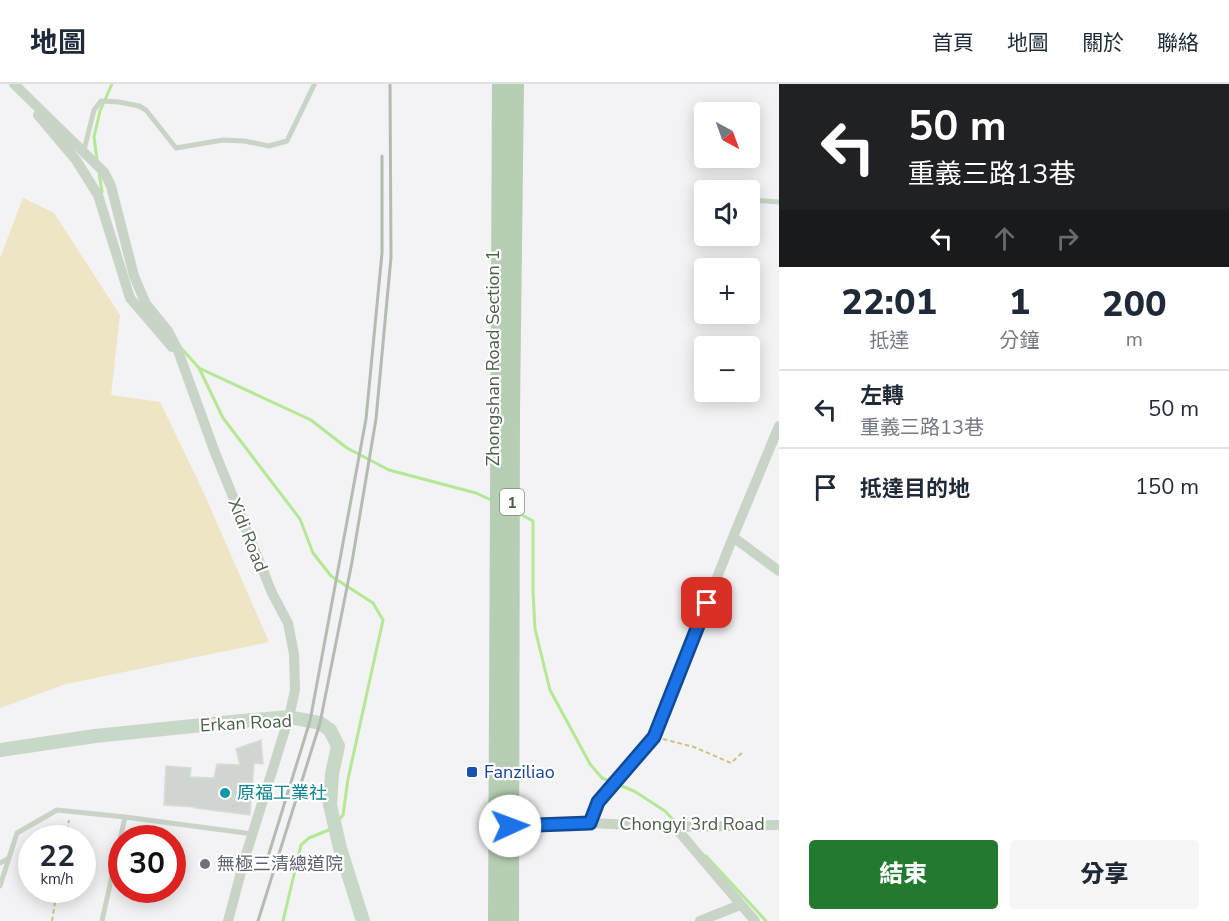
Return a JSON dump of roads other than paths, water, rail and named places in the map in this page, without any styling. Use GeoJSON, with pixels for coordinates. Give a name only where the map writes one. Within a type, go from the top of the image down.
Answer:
{"type":"FeatureCollection","features":[{"type":"Feature","properties":{"kind":"main road","name":"Zhongshan Road Section 1"},"geometry":{"type":"LineString","coordinates":[[500,84],[503,826],[511,921]]}},
{"type":"Feature","properties":{"kind":"main road","name":"Zhongshan Road Section 1"},"geometry":{"type":"LineString","coordinates":[[496,921],[503,826],[516,84]]}},
{"type":"Feature","properties":{"kind":"street","name":"Xidi Road"},"geometry":{"type":"LineString","coordinates":[[17,87],[105,172],[111,186],[134,276],[146,304],[168,331],[178,352],[214,450],[272,593],[288,623],[294,654],[295,690],[228,921]]}},
{"type":"Feature","properties":{"kind":"street","name":"Xidi Road"},"geometry":{"type":"LineString","coordinates":[[17,87],[76,160],[98,195],[130,298],[178,352]]}},
{"type":"Feature","properties":{"kind":"street"},"geometry":{"type":"LineString","coordinates":[[590,823],[598,802],[654,737],[779,426]]}},
{"type":"Feature","properties":{"kind":"street"},"geometry":{"type":"LineString","coordinates":[[733,537],[779,571]]}},
{"type":"Feature","properties":{"kind":"street","name":"Erkan Road"},"geometry":{"type":"LineString","coordinates":[[0,750],[94,736],[289,717],[320,723],[330,730],[338,746],[332,774],[330,805],[340,848],[363,921]]}},
{"type":"Feature","properties":{"kind":"street","name":"Chongyi 3rd Road"},"geometry":{"type":"LineString","coordinates":[[503,826],[590,823],[675,827],[779,825]]}},
{"type":"Feature","properties":{"kind":"street"},"geometry":{"type":"LineString","coordinates":[[675,827],[755,921]]}},
{"type":"Feature","properties":{"kind":"street"},"geometry":{"type":"LineString","coordinates":[[700,921],[740,905]]}},
{"type":"Feature","properties":{"kind":"lane"},"geometry":{"type":"LineString","coordinates":[[87,154],[94,110],[101,101],[139,106],[146,111],[176,148],[224,140],[269,146],[287,141],[314,85]]}},
{"type":"Feature","properties":{"kind":"lane"},"geometry":{"type":"LineString","coordinates":[[760,201],[779,202]]}},
{"type":"Feature","properties":{"kind":"lane"},"geometry":{"type":"LineString","coordinates":[[0,886],[16,833],[57,810],[253,834]]}},
{"type":"Feature","properties":{"kind":"lane"},"geometry":{"type":"LineString","coordinates":[[102,921],[125,817]]}},
{"type":"Feature","properties":{"kind":"lane"},"geometry":{"type":"LineString","coordinates":[[0,863],[9,858]]}},
{"type":"Feature","properties":{"kind":"waterway"},"geometry":{"type":"LineString","coordinates":[[97,160],[94,137],[100,111],[112,84]]}},
{"type":"Feature","properties":{"kind":"waterway"},"geometry":{"type":"LineString","coordinates":[[99,172],[102,192]]}},
{"type":"Feature","properties":{"kind":"waterway"},"geometry":{"type":"LineString","coordinates":[[182,349],[199,368],[223,418],[300,519],[313,553],[331,576],[373,603],[383,620],[348,779],[343,815],[337,822]]}},
{"type":"Feature","properties":{"kind":"waterway"},"geometry":{"type":"LineString","coordinates":[[201,369],[311,420],[347,448],[389,470],[476,493],[493,501]]}},
{"type":"Feature","properties":{"kind":"waterway"},"geometry":{"type":"LineString","coordinates":[[518,513],[533,521],[535,629],[550,690],[590,764],[602,778],[634,791],[665,811],[678,825]]}},
{"type":"Feature","properties":{"kind":"waterway"},"geometry":{"type":"LineString","coordinates":[[283,921],[301,845],[309,838],[331,829]]}},
{"type":"Feature","properties":{"kind":"waterway"},"geometry":{"type":"LineString","coordinates":[[706,856],[766,921]]}},
{"type":"Feature","properties":{"kind":"railway"},"geometry":{"type":"LineString","coordinates":[[258,921],[320,723],[352,562],[376,419],[391,257],[390,84]]}},
{"type":"Feature","properties":{"kind":"railway"},"geometry":{"type":"LineString","coordinates":[[266,863],[310,721],[366,419],[382,253],[382,156]]}},
{"type":"Feature","properties":{"kind":"place","name":"Fanziliao"},"geometry":{"type":"Point","coordinates":[472,772]}},
{"type":"Feature","properties":{"kind":"place","name":"原福工業社"},"geometry":{"type":"Point","coordinates":[225,793]}},
{"type":"Feature","properties":{"kind":"place","name":"無極三清總道院"},"geometry":{"type":"Point","coordinates":[205,864]}}]}
